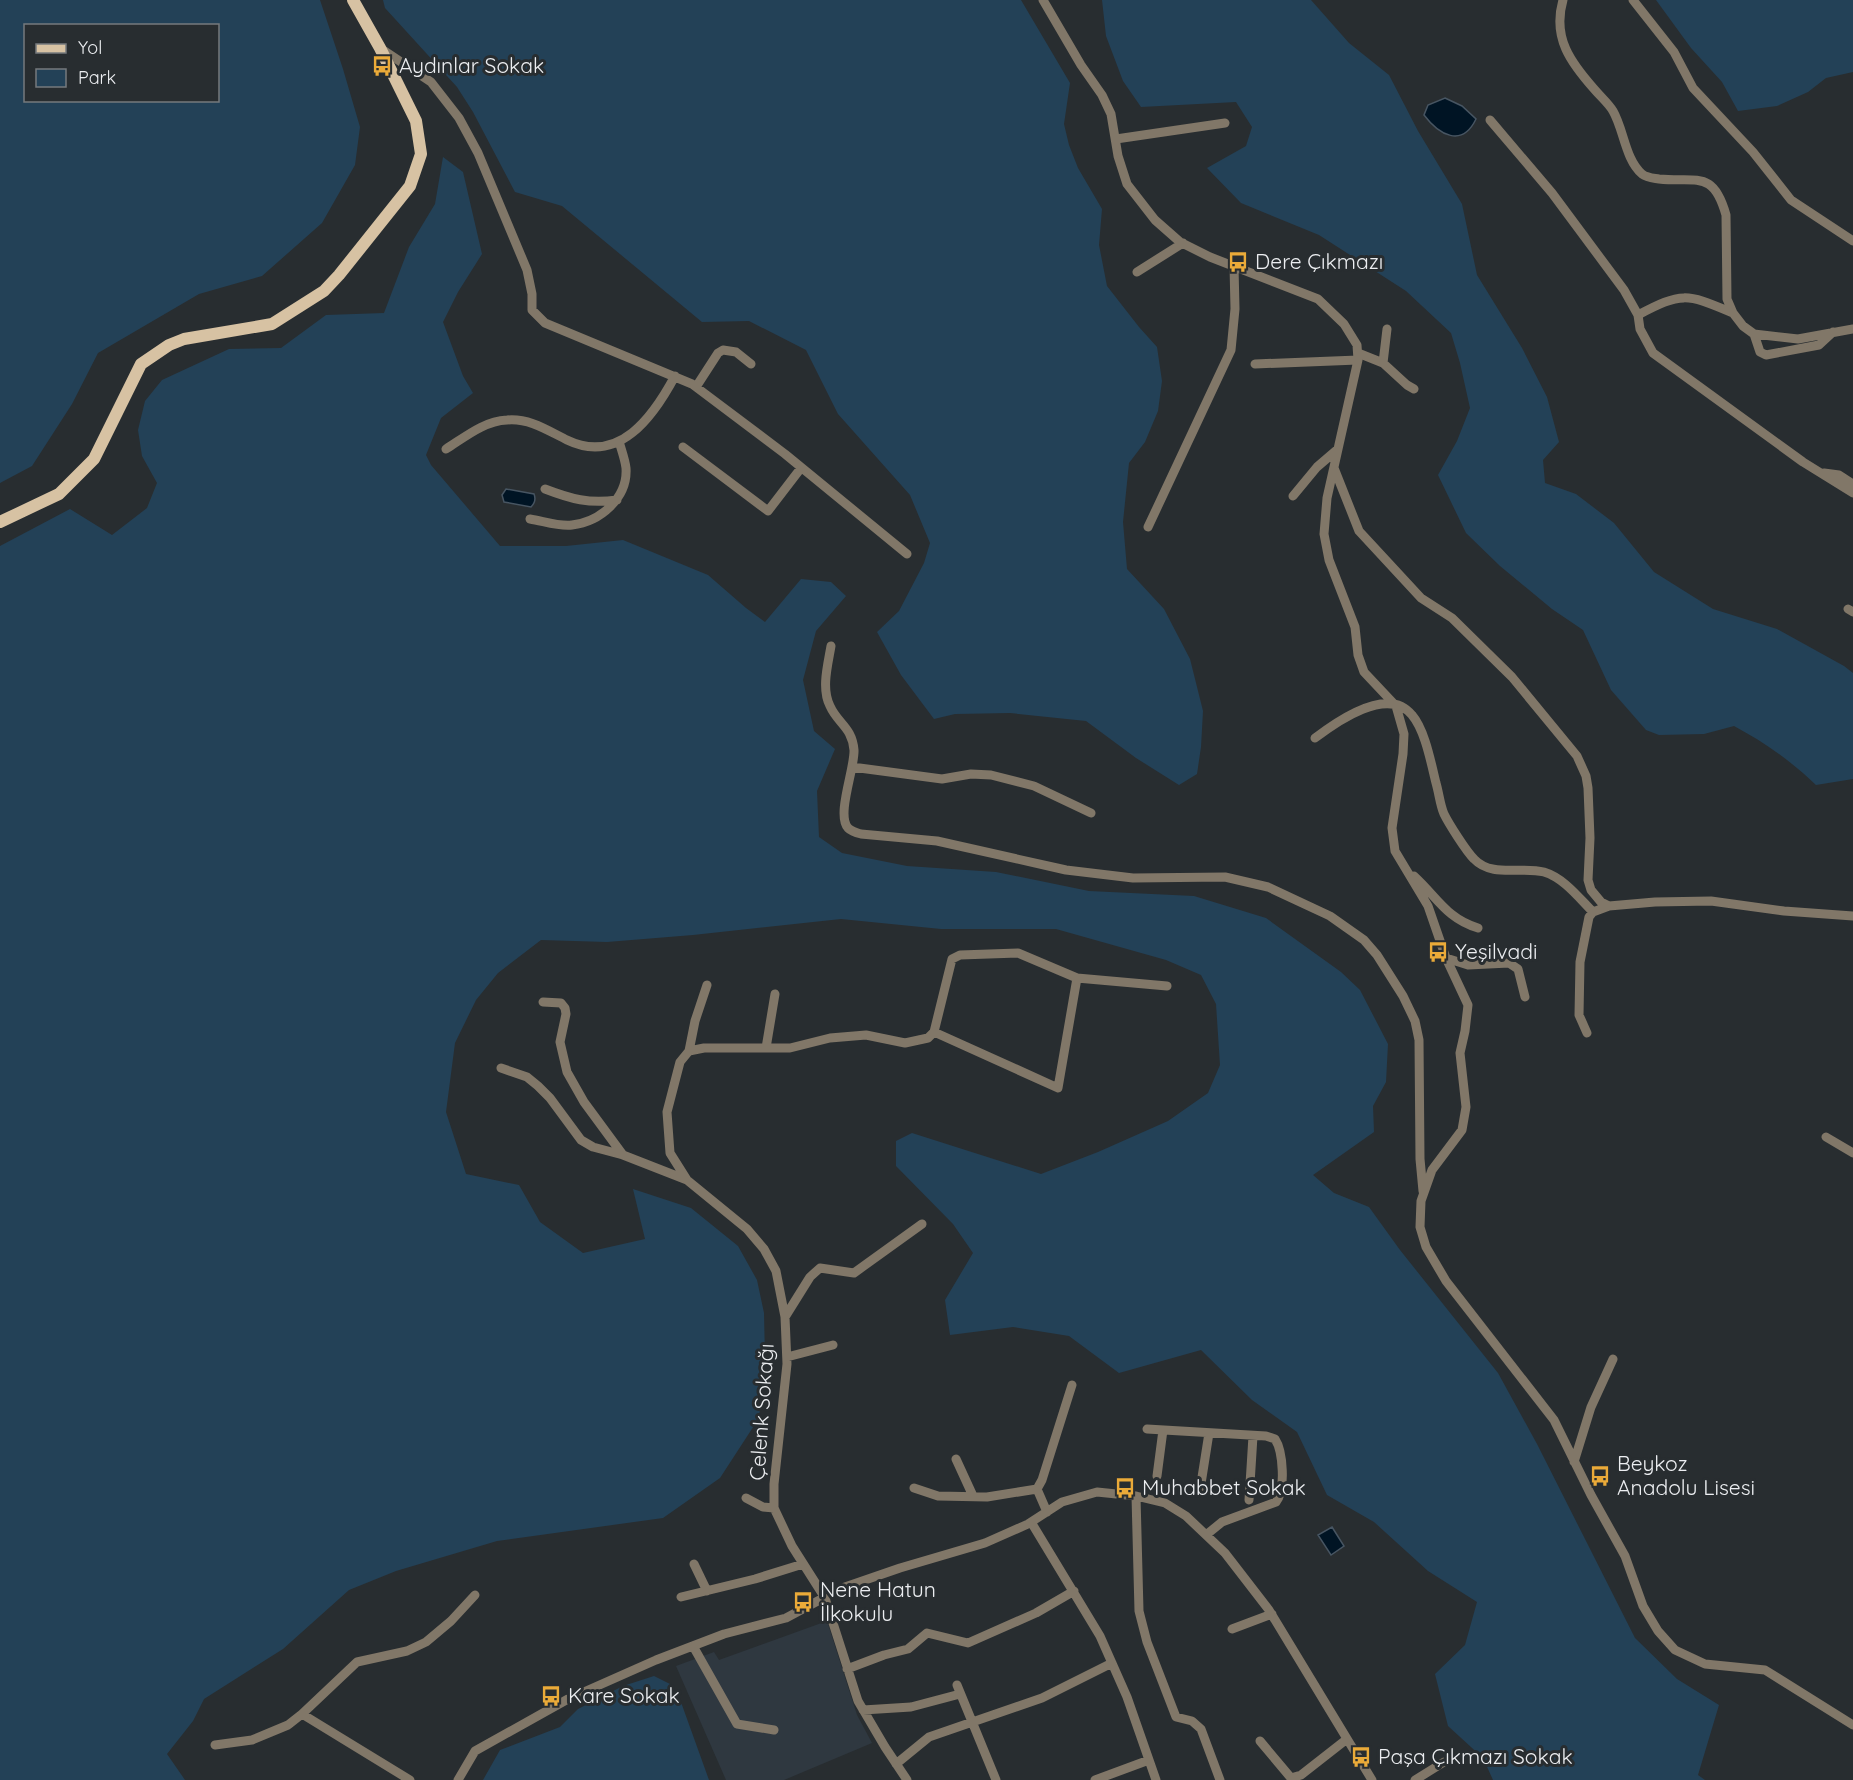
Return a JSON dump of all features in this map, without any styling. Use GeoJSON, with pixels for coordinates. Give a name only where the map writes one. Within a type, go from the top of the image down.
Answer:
{"type":"FeatureCollection","features":[{"type":"Feature","properties":{"kind":"main road"},"geometry":{"type":"LineString","coordinates":[[0,522],[59,494],[94,459],[141,364],[169,345],[184,339],[272,324],[324,291],[410,186],[421,154],[416,122],[380,48],[353,0]]}},
{"type":"Feature","properties":{"kind":"street"},"geometry":{"type":"LineString","coordinates":[[1042,0],[1112,114],[1126,184],[1155,220],[1183,243],[1318,299],[1344,324],[1357,345],[1358,357],[1326,498],[1324,534],[1329,560],[1355,627],[1358,656],[1364,672],[1396,706],[1404,734],[1392,828],[1395,851],[1428,906],[1446,958],[1468,1005],[1466,1031],[1460,1053],[1466,1107],[1462,1130],[1432,1170],[1423,1196]]}},
{"type":"Feature","properties":{"kind":"street"},"geometry":{"type":"LineString","coordinates":[[1563,0],[1559,24],[1571,59],[1613,111],[1636,166],[1648,177],[1671,180],[1703,179],[1712,186],[1722,202],[1726,215],[1727,299],[1733,313],[1743,326],[1754,334],[1798,339],[1853,329]]}},
{"type":"Feature","properties":{"kind":"street"},"geometry":{"type":"LineString","coordinates":[[1633,0],[1674,52],[1693,88],[1753,152],[1791,200],[1853,241]]}},
{"type":"Feature","properties":{"kind":"street"},"geometry":{"type":"LineString","coordinates":[[380,48],[431,82],[459,118],[478,153],[527,270],[532,294],[532,310],[545,323],[675,376],[696,387],[907,554]]}},
{"type":"Feature","properties":{"kind":"street"},"geometry":{"type":"LineString","coordinates":[[1490,120],[1552,193],[1624,290],[1638,315],[1640,329],[1653,353],[1818,472],[1853,493]]}},
{"type":"Feature","properties":{"kind":"street"},"geometry":{"type":"LineString","coordinates":[[1116,139],[1225,123]]}},
{"type":"Feature","properties":{"kind":"street"},"geometry":{"type":"LineString","coordinates":[[1137,272],[1183,243]]}},
{"type":"Feature","properties":{"kind":"street"},"geometry":{"type":"LineString","coordinates":[[1148,527],[1232,350],[1235,309],[1234,266]]}},
{"type":"Feature","properties":{"kind":"street"},"geometry":{"type":"LineString","coordinates":[[1638,315],[1682,296],[1701,300],[1733,313]]}},
{"type":"Feature","properties":{"kind":"street"},"geometry":{"type":"LineString","coordinates":[[1383,363],[1387,329]]}},
{"type":"Feature","properties":{"kind":"street"},"geometry":{"type":"LineString","coordinates":[[1754,334],[1760,352],[1766,355],[1819,345],[1833,332]]}},
{"type":"Feature","properties":{"kind":"street"},"geometry":{"type":"LineString","coordinates":[[696,387],[718,353],[723,350],[736,352],[751,364]]}},
{"type":"Feature","properties":{"kind":"street"},"geometry":{"type":"LineString","coordinates":[[1255,364],[1358,357],[1383,363],[1414,389]]}},
{"type":"Feature","properties":{"kind":"street"},"geometry":{"type":"LineString","coordinates":[[446,449],[490,422],[508,419],[526,420],[569,441],[588,447],[607,446],[635,432],[660,404],[675,376]]}},
{"type":"Feature","properties":{"kind":"street"},"geometry":{"type":"LineString","coordinates":[[530,519],[572,525],[593,519],[610,509],[618,500],[625,477],[626,468],[619,441]]}},
{"type":"Feature","properties":{"kind":"street"},"geometry":{"type":"LineString","coordinates":[[683,447],[768,511],[801,468]]}},
{"type":"Feature","properties":{"kind":"street"},"geometry":{"type":"LineString","coordinates":[[1293,496],[1317,467],[1338,449]]}},
{"type":"Feature","properties":{"kind":"street"},"geometry":{"type":"LineString","coordinates":[[1334,468],[1359,531],[1421,598],[1452,618],[1512,677],[1577,756],[1586,776],[1588,788],[1590,838],[1588,880],[1591,890],[1601,902],[1608,906]]}},
{"type":"Feature","properties":{"kind":"street"},"geometry":{"type":"LineString","coordinates":[[1818,472],[1839,475],[1853,484]]}},
{"type":"Feature","properties":{"kind":"street"},"geometry":{"type":"LineString","coordinates":[[545,489],[573,500],[600,502],[618,500]]}},
{"type":"Feature","properties":{"kind":"street"},"geometry":{"type":"LineString","coordinates":[[831,646],[826,696],[831,709],[851,734],[854,752],[845,806],[845,822],[849,829],[861,834],[938,841],[1077,872],[1133,878],[1225,877],[1268,887],[1330,916],[1364,940],[1377,955],[1402,996],[1415,1021],[1419,1040],[1420,1159],[1423,1196],[1420,1227],[1426,1247],[1446,1281],[1554,1420],[1624,1556],[1643,1606],[1658,1631],[1675,1650],[1705,1664],[1766,1670],[1853,1725]]}},
{"type":"Feature","properties":{"kind":"street"},"geometry":{"type":"LineString","coordinates":[[1315,738],[1335,723],[1380,703],[1396,706],[1411,714],[1420,729],[1444,814],[1473,858],[1487,869],[1542,872],[1552,876],[1566,885],[1593,912]]}},
{"type":"Feature","properties":{"kind":"street"},"geometry":{"type":"LineString","coordinates":[[852,767],[942,778],[971,774],[991,775],[1034,786],[1091,813]]}},
{"type":"Feature","properties":{"kind":"street"},"geometry":{"type":"LineString","coordinates":[[1406,869],[1430,890],[1446,912],[1459,921],[1478,928]]}},
{"type":"Feature","properties":{"kind":"street"},"geometry":{"type":"LineString","coordinates":[[1587,1033],[1579,1015],[1580,962],[1589,917],[1593,912],[1608,906],[1711,901],[1784,911],[1853,916]]}},
{"type":"Feature","properties":{"kind":"street"},"geometry":{"type":"LineString","coordinates":[[689,1051],[704,1048],[790,1048],[830,1038],[866,1035],[905,1043],[928,1038],[934,1032],[952,959],[960,955],[1018,953],[1077,978],[1167,986]]}},
{"type":"Feature","properties":{"kind":"street"},"geometry":{"type":"LineString","coordinates":[[1446,958],[1468,965],[1509,963],[1518,969],[1525,997]]}},
{"type":"Feature","properties":{"kind":"street"},"geometry":{"type":"LineString","coordinates":[[934,1032],[1058,1088],[1077,978]]}},
{"type":"Feature","properties":{"kind":"street","name":"Çelenk Sokağı"},"geometry":{"type":"LineString","coordinates":[[687,1180],[670,1153],[667,1112],[681,1062],[689,1051],[694,1021],[707,985]]}},
{"type":"Feature","properties":{"kind":"street"},"geometry":{"type":"LineString","coordinates":[[766,1048],[775,994]]}},
{"type":"Feature","properties":{"kind":"street"},"geometry":{"type":"LineString","coordinates":[[543,1002],[561,1003],[565,1008],[566,1019],[560,1042],[567,1071],[584,1102],[623,1155]]}},
{"type":"Feature","properties":{"kind":"street","name":"Çelenk Sokağı"},"geometry":{"type":"LineString","coordinates":[[501,1068],[527,1077],[538,1086],[550,1098],[581,1140],[593,1147],[623,1155],[687,1180],[747,1229],[764,1249],[776,1272],[785,1317],[787,1357],[774,1484],[774,1508],[792,1546],[825,1598],[847,1670],[863,1710],[907,1780]]}},
{"type":"Feature","properties":{"kind":"street"},"geometry":{"type":"LineString","coordinates":[[1826,1137],[1853,1153]]}},
{"type":"Feature","properties":{"kind":"street"},"geometry":{"type":"LineString","coordinates":[[785,1317],[810,1277],[820,1268],[854,1273],[922,1224]]}},
{"type":"Feature","properties":{"kind":"street"},"geometry":{"type":"LineString","coordinates":[[787,1357],[833,1345]]}},
{"type":"Feature","properties":{"kind":"street"},"geometry":{"type":"LineString","coordinates":[[1574,1462],[1591,1407],[1613,1359]]}},
{"type":"Feature","properties":{"kind":"street"},"geometry":{"type":"LineString","coordinates":[[1037,1489],[1042,1480],[1072,1385]]}},
{"type":"Feature","properties":{"kind":"street"},"geometry":{"type":"LineString","coordinates":[[1147,1430],[1253,1436],[1275,1439],[1280,1446],[1281,1496],[1276,1502],[1222,1522],[1206,1535]]}},
{"type":"Feature","properties":{"kind":"street"},"geometry":{"type":"LineString","coordinates":[[1158,1476],[1163,1430]]}},
{"type":"Feature","properties":{"kind":"street"},"geometry":{"type":"LineString","coordinates":[[1200,1490],[1209,1433]]}},
{"type":"Feature","properties":{"kind":"street"},"geometry":{"type":"LineString","coordinates":[[1249,1500],[1253,1436]]}},
{"type":"Feature","properties":{"kind":"street"},"geometry":{"type":"LineString","coordinates":[[956,1459],[973,1496]]}},
{"type":"Feature","properties":{"kind":"street"},"geometry":{"type":"LineString","coordinates":[[914,1488],[938,1496],[987,1497],[1037,1489]]}},
{"type":"Feature","properties":{"kind":"street"},"geometry":{"type":"LineString","coordinates":[[1037,1489],[1047,1512]]}},
{"type":"Feature","properties":{"kind":"street"},"geometry":{"type":"LineString","coordinates":[[458,1780],[475,1751],[568,1699],[724,1634],[786,1618],[842,1588],[985,1543],[1031,1522],[1062,1502],[1097,1492],[1136,1496],[1165,1503],[1186,1516],[1225,1553],[1272,1614],[1372,1780]]}},
{"type":"Feature","properties":{"kind":"street"},"geometry":{"type":"LineString","coordinates":[[1136,1496],[1139,1611],[1147,1642],[1176,1717],[1192,1721],[1201,1729],[1220,1780]]}},
{"type":"Feature","properties":{"kind":"street"},"geometry":{"type":"LineString","coordinates":[[746,1498],[763,1507],[774,1508]]}},
{"type":"Feature","properties":{"kind":"street"},"geometry":{"type":"LineString","coordinates":[[1031,1522],[1100,1636],[1127,1697],[1156,1780]]}},
{"type":"Feature","properties":{"kind":"street"},"geometry":{"type":"LineString","coordinates":[[681,1597],[755,1579],[803,1563]]}},
{"type":"Feature","properties":{"kind":"street"},"geometry":{"type":"LineString","coordinates":[[694,1564],[707,1591]]}},
{"type":"Feature","properties":{"kind":"street"},"geometry":{"type":"LineString","coordinates":[[847,1670],[884,1655],[908,1649],[927,1633],[968,1643],[1036,1613],[1074,1592]]}},
{"type":"Feature","properties":{"kind":"street"},"geometry":{"type":"LineString","coordinates":[[215,1745],[252,1740],[288,1725],[357,1662],[407,1651],[426,1642],[475,1595]]}},
{"type":"Feature","properties":{"kind":"street"},"geometry":{"type":"LineString","coordinates":[[1232,1629],[1272,1614]]}},
{"type":"Feature","properties":{"kind":"street"},"geometry":{"type":"LineString","coordinates":[[693,1646],[737,1724],[774,1730]]}},
{"type":"Feature","properties":{"kind":"street"},"geometry":{"type":"LineString","coordinates":[[896,1764],[929,1737],[1042,1698],[1112,1663]]}},
{"type":"Feature","properties":{"kind":"street"},"geometry":{"type":"LineString","coordinates":[[863,1710],[911,1707],[959,1690],[996,1780]]}},
{"type":"Feature","properties":{"kind":"street"},"geometry":{"type":"LineString","coordinates":[[302,1714],[410,1780]]}},
{"type":"Feature","properties":{"kind":"street"},"geometry":{"type":"LineString","coordinates":[[1260,1740],[1291,1778],[1301,1774],[1347,1739]]}},
{"type":"Feature","properties":{"kind":"street"},"geometry":{"type":"LineString","coordinates":[[1095,1780],[1149,1760]]}},
{"type":"Feature","properties":{"kind":"street"},"geometry":{"type":"LineString","coordinates":[[1415,1780],[1444,1762]]}},
{"type":"Feature","properties":{"kind":"shaded area"},"geometry":{"type":"Polygon","coordinates":[[[1445,98],[1462,106],[1476,119],[1470,128],[1457,136],[1443,133],[1424,115],[1428,105],[1445,98]]]}},
{"type":"Feature","properties":{"kind":"shaded area"},"geometry":{"type":"Polygon","coordinates":[[[506,489],[534,494],[534,502],[531,507],[504,502],[502,495],[506,489]]]}},
{"type":"Feature","properties":{"kind":"shaded area"},"geometry":{"type":"Polygon","coordinates":[[[1332,1527],[1344,1546],[1331,1555],[1318,1535],[1332,1527]]]}},
{"type":"Feature","properties":{"kind":"shaded area"},"geometry":{"type":"Polygon","coordinates":[[[827,1621],[857,1715],[872,1743],[784,1780],[726,1780],[676,1666],[714,1652],[719,1660],[827,1621]]]}},
{"type":"Feature","properties":{"kind":"green space"},"geometry":{"type":"Polygon","coordinates":[[[0,0],[320,0],[360,127],[355,165],[322,223],[262,276],[199,294],[98,353],[72,404],[32,466],[0,483],[0,0]]]}},
{"type":"Feature","properties":{"kind":"green space"},"geometry":{"type":"Polygon","coordinates":[[[383,0],[1021,0],[1070,83],[1064,124],[1078,168],[1102,209],[1099,245],[1107,286],[1157,347],[1162,381],[1158,411],[1145,442],[1129,463],[1123,522],[1127,569],[1164,609],[1190,659],[1203,711],[1197,774],[1179,785],[1136,758],[1086,721],[1010,713],[955,714],[934,719],[901,675],[877,632],[899,611],[924,563],[930,543],[910,495],[838,414],[806,350],[749,321],[702,322],[562,206],[515,192],[473,112],[457,87],[385,8],[383,0]]]}},
{"type":"Feature","properties":{"kind":"green space"},"geometry":{"type":"Polygon","coordinates":[[[1102,0],[1311,0],[1349,43],[1389,75],[1418,131],[1462,204],[1477,275],[1522,348],[1547,397],[1559,442],[1543,460],[1545,483],[1576,494],[1614,523],[1654,572],[1713,609],[1777,629],[1853,673],[1853,779],[1816,785],[1777,752],[1734,726],[1704,734],[1659,735],[1646,730],[1611,690],[1583,630],[1552,609],[1500,566],[1466,533],[1438,475],[1457,441],[1470,408],[1451,333],[1406,291],[1319,235],[1241,203],[1207,168],[1246,146],[1252,127],[1236,102],[1141,107],[1123,81],[1106,36],[1102,0]]]}},
{"type":"Feature","properties":{"kind":"green space"},"geometry":{"type":"Polygon","coordinates":[[[1656,0],[1853,0],[1853,72],[1826,78],[1808,92],[1777,106],[1738,111],[1722,82],[1691,48],[1656,0]]]}},
{"type":"Feature","properties":{"kind":"green space"},"geometry":{"type":"Polygon","coordinates":[[[443,157],[463,172],[482,254],[458,292],[443,322],[463,376],[473,393],[441,418],[426,455],[431,465],[500,546],[566,546],[623,540],[708,575],[765,622],[801,579],[831,582],[846,596],[816,631],[803,680],[814,731],[835,749],[817,791],[819,837],[842,853],[907,866],[996,872],[1089,891],[1194,896],[1266,918],[1341,972],[1360,990],[1388,1044],[1386,1082],[1373,1106],[1374,1132],[1313,1175],[1334,1193],[1369,1207],[1400,1250],[1498,1373],[1537,1444],[1635,1638],[1677,1679],[1719,1705],[1698,1775],[1705,1780],[1493,1780],[1483,1758],[1448,1726],[1435,1674],[1465,1645],[1477,1602],[1428,1571],[1374,1522],[1327,1495],[1297,1432],[1252,1400],[1201,1350],[1119,1373],[1069,1336],[1013,1327],[950,1335],[945,1300],[973,1253],[953,1224],[896,1166],[896,1141],[912,1133],[1041,1174],[1098,1152],[1168,1121],[1208,1093],[1220,1065],[1216,1004],[1201,975],[1166,960],[1056,929],[941,929],[841,919],[607,942],[541,940],[498,973],[476,1000],[455,1043],[446,1112],[466,1174],[519,1185],[540,1222],[583,1253],[645,1239],[633,1189],[691,1208],[738,1246],[757,1280],[764,1313],[765,1359],[759,1418],[720,1478],[663,1518],[497,1541],[396,1571],[349,1590],[283,1649],[204,1699],[193,1721],[167,1754],[185,1780],[0,1780],[0,546],[70,509],[112,535],[147,508],[157,483],[142,456],[138,430],[145,401],[162,380],[229,349],[281,348],[326,315],[384,313],[409,247],[435,204],[443,157]]]}},
{"type":"Feature","properties":{"kind":"green space"},"geometry":{"type":"Polygon","coordinates":[[[654,1676],[670,1684],[682,1705],[709,1780],[483,1780],[500,1750],[560,1727],[578,1709],[623,1686],[654,1676]]]}},
{"type":"Feature","properties":{"kind":"place","name":"Aydınlar Sokak"},"geometry":{"type":"Point","coordinates":[382,66]}},
{"type":"Feature","properties":{"kind":"place","name":"Dere Çıkmazı"},"geometry":{"type":"Point","coordinates":[1238,262]}},
{"type":"Feature","properties":{"kind":"place","name":"Yeşilvadi"},"geometry":{"type":"Point","coordinates":[1438,952]}},
{"type":"Feature","properties":{"kind":"place","name":"Beykoz Anadolu Lisesi"},"geometry":{"type":"Point","coordinates":[1600,1476]}},
{"type":"Feature","properties":{"kind":"place","name":"Muhabbet Sokak"},"geometry":{"type":"Point","coordinates":[1125,1488]}},
{"type":"Feature","properties":{"kind":"place","name":"Nene Hatun İlkokulu"},"geometry":{"type":"Point","coordinates":[803,1602]}},
{"type":"Feature","properties":{"kind":"place","name":"Kare Sokak"},"geometry":{"type":"Point","coordinates":[551,1696]}},
{"type":"Feature","properties":{"kind":"place","name":"Paşa Çıkmazı Sokak"},"geometry":{"type":"Point","coordinates":[1361,1757]}}]}
